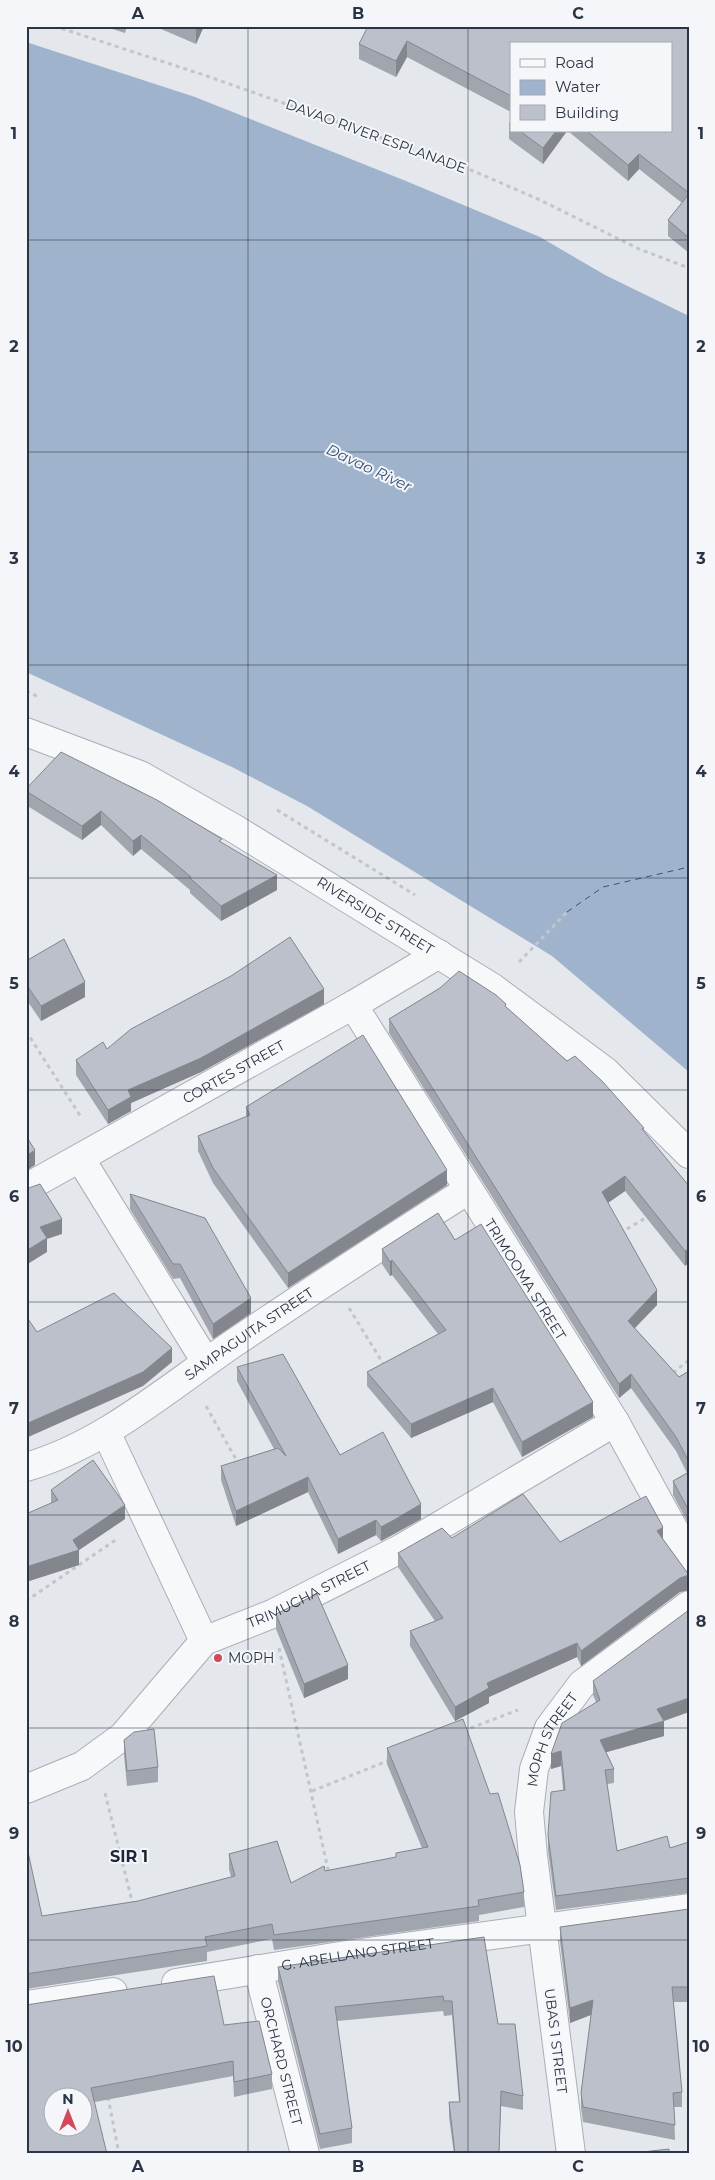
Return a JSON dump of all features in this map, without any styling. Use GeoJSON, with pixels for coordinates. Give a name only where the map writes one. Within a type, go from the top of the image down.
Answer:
{"type":"FeatureCollection","features":[{"type":"Feature","properties":{"kind":"street","name":"RIVERSIDE STREET"},"geometry":{"type":"LineString","coordinates":[[26,732],[140,775],[235,829],[494,988],[605,1070],[689,1154]]}},
{"type":"Feature","properties":{"kind":"street","name":"CORTES STREET"},"geometry":{"type":"LineString","coordinates":[[26,1188],[353,1005],[439,954]]}},
{"type":"Feature","properties":{"kind":"street","name":"TRIMOOMA STREET"},"geometry":{"type":"LineString","coordinates":[[353,1005],[615,1422],[689,1557]]}},
{"type":"Feature","properties":{"kind":"street"},"geometry":{"type":"LineString","coordinates":[[90,1152],[198,1369]]}},
{"type":"Feature","properties":{"kind":"street","name":"SAMPAGUITA STREET"},"geometry":{"type":"LineString","coordinates":[[26,1466],[40,1463],[106,1432],[329,1278],[468,1190]]}},
{"type":"Feature","properties":{"kind":"street","name":"TRIMUCHA STREET"},"geometry":{"type":"LineString","coordinates":[[26,1789],[82,1766],[123,1736],[204,1641],[272,1614],[402,1548],[615,1422]]}},
{"type":"Feature","properties":{"kind":"street"},"geometry":{"type":"LineString","coordinates":[[106,1432],[204,1641]]}},
{"type":"Feature","properties":{"kind":"street","name":"MOPH STREET"},"geometry":{"type":"LineString","coordinates":[[542,1929],[529,1812],[534,1769],[549,1728],[582,1684],[689,1605]]}},
{"type":"Feature","properties":{"kind":"street","name":"G. ABELLANO STREET"},"geometry":{"type":"LineString","coordinates":[[26,2005],[346,1955],[689,1908]]}},
{"type":"Feature","properties":{"kind":"street","name":"UBAS 1 STREET"},"geometry":{"type":"LineString","coordinates":[[542,1929],[571,2154]]}},
{"type":"Feature","properties":{"kind":"street","name":"ORCHARD STREET"},"geometry":{"type":"LineString","coordinates":[[258,1969],[306,2154]]}},
{"type":"Feature","properties":{"kind":"path","name":"DAVAO RIVER ESPLANADE"},"geometry":{"type":"LineString","coordinates":[[54,26],[294,106],[464,167],[538,199],[639,249],[689,268]]}},
{"type":"Feature","properties":{"kind":"path"},"geometry":{"type":"LineString","coordinates":[[520,961],[567,912]]}},
{"type":"Feature","properties":{"kind":"path"},"geometry":{"type":"LineString","coordinates":[[26,1032],[90,1152]]}},
{"type":"Feature","properties":{"kind":"path"},"geometry":{"type":"LineString","coordinates":[[614,1237],[656,1213]]}},
{"type":"Feature","properties":{"kind":"path"},"geometry":{"type":"LineString","coordinates":[[329,1278],[384,1365]]}},
{"type":"Feature","properties":{"kind":"path"},"geometry":{"type":"LineString","coordinates":[[667,1379],[689,1360]]}},
{"type":"Feature","properties":{"kind":"path"},"geometry":{"type":"LineString","coordinates":[[198,1369],[238,1463]]}},
{"type":"Feature","properties":{"kind":"path"},"geometry":{"type":"LineString","coordinates":[[26,1601],[79,1567],[146,1518]]}},
{"type":"Feature","properties":{"kind":"path"},"geometry":{"type":"LineString","coordinates":[[272,1614],[330,1878]]}},
{"type":"Feature","properties":{"kind":"path"},"geometry":{"type":"LineString","coordinates":[[462,1732],[527,1706]]}},
{"type":"Feature","properties":{"kind":"path"},"geometry":{"type":"LineString","coordinates":[[96,1755],[134,1909]]}},
{"type":"Feature","properties":{"kind":"path"},"geometry":{"type":"LineString","coordinates":[[312,1791],[395,1758]]}},
{"type":"Feature","properties":{"kind":"path"},"geometry":{"type":"LineString","coordinates":[[106,2089],[119,2154]]}},
{"type":"Feature","properties":{"kind":"water","name":"Davao River"},"geometry":{"type":"Polygon","coordinates":[[[26,42],[195,97],[406,181],[540,237],[605,275],[689,316],[689,1072],[552,956],[307,806],[232,767],[26,672],[26,42]]]}},
{"type":"Feature","properties":{"kind":"building"},"geometry":{"type":"Polygon","coordinates":[[[368,26],[689,26],[689,193],[639,154],[628,165],[588,132],[672,132],[672,42],[510,42],[510,95],[407,41],[396,61],[359,44],[368,26]]]}},
{"type":"Feature","properties":{"kind":"building"},"geometry":{"type":"Polygon","coordinates":[[[521,132],[555,132],[543,148],[521,132]]]}},
{"type":"Feature","properties":{"kind":"building"},"geometry":{"type":"Polygon","coordinates":[[[689,194],[689,238],[668,220],[689,194]]]}},
{"type":"Feature","properties":{"kind":"building"},"geometry":{"type":"Polygon","coordinates":[[[61,752],[157,800],[222,839],[219,841],[277,875],[221,906],[191,877],[141,835],[133,841],[101,811],[82,826],[26,791],[61,752]]]}},
{"type":"Feature","properties":{"kind":"building"},"geometry":{"type":"Polygon","coordinates":[[[290,937],[324,989],[201,1058],[128,1090],[131,1097],[108,1110],[76,1060],[103,1042],[107,1049],[131,1029],[231,976],[290,937]]]}},
{"type":"Feature","properties":{"kind":"building"},"geometry":{"type":"Polygon","coordinates":[[[64,939],[85,982],[41,1006],[26,984],[26,961],[64,939]]]}},
{"type":"Feature","properties":{"kind":"building"},"geometry":{"type":"Polygon","coordinates":[[[459,971],[496,995],[506,1004],[505,1006],[567,1061],[575,1056],[602,1081],[644,1128],[642,1129],[689,1186],[689,1249],[685,1251],[625,1176],[602,1192],[657,1290],[628,1321],[679,1377],[689,1371],[689,1462],[676,1437],[631,1374],[619,1384],[389,1019],[440,988],[459,971]]]}},
{"type":"Feature","properties":{"kind":"building"},"geometry":{"type":"Polygon","coordinates":[[[363,1035],[447,1170],[288,1273],[213,1168],[198,1136],[250,1115],[246,1107],[363,1035]]]}},
{"type":"Feature","properties":{"kind":"building"},"geometry":{"type":"Polygon","coordinates":[[[26,1136],[35,1150],[26,1156],[26,1136]]]}},
{"type":"Feature","properties":{"kind":"building"},"geometry":{"type":"Polygon","coordinates":[[[40,1184],[62,1219],[40,1227],[47,1238],[26,1251],[26,1189],[40,1184]]]}},
{"type":"Feature","properties":{"kind":"building"},"geometry":{"type":"Polygon","coordinates":[[[130,1194],[205,1218],[251,1298],[213,1324],[180,1264],[173,1264],[130,1194]]]}},
{"type":"Feature","properties":{"kind":"building"},"geometry":{"type":"Polygon","coordinates":[[[438,1213],[455,1240],[481,1224],[593,1402],[522,1442],[493,1388],[411,1424],[367,1372],[446,1330],[392,1260],[390,1262],[382,1249],[438,1213]]]}},
{"type":"Feature","properties":{"kind":"building"},"geometry":{"type":"Polygon","coordinates":[[[114,1293],[172,1348],[143,1372],[26,1424],[26,1316],[37,1332],[114,1293]]]}},
{"type":"Feature","properties":{"kind":"building"},"geometry":{"type":"Polygon","coordinates":[[[283,1354],[340,1455],[383,1432],[421,1504],[381,1527],[376,1520],[338,1539],[308,1477],[236,1511],[221,1466],[278,1448],[286,1456],[237,1367],[283,1354]]]}},
{"type":"Feature","properties":{"kind":"building"},"geometry":{"type":"Polygon","coordinates":[[[93,1460],[125,1505],[73,1540],[79,1550],[26,1567],[26,1514],[58,1500],[51,1490],[93,1460]]]}},
{"type":"Feature","properties":{"kind":"building"},"geometry":{"type":"Polygon","coordinates":[[[689,1472],[689,1509],[688,1509],[673,1481],[689,1472]]]}},
{"type":"Feature","properties":{"kind":"building"},"geometry":{"type":"Polygon","coordinates":[[[523,1494],[560,1542],[646,1496],[663,1527],[657,1531],[689,1575],[680,1578],[581,1651],[577,1643],[487,1683],[489,1688],[455,1707],[410,1631],[443,1618],[398,1553],[442,1528],[452,1538],[523,1494]]]}},
{"type":"Feature","properties":{"kind":"building"},"geometry":{"type":"Polygon","coordinates":[[[317,1594],[348,1665],[304,1684],[276,1614],[317,1594]]]}},
{"type":"Feature","properties":{"kind":"building"},"geometry":{"type":"Polygon","coordinates":[[[689,1610],[689,1698],[657,1709],[664,1721],[600,1740],[614,1769],[605,1770],[617,1851],[667,1836],[670,1848],[689,1842],[689,1878],[556,1896],[548,1835],[551,1792],[565,1790],[561,1751],[551,1754],[562,1723],[600,1700],[593,1681],[689,1610]]]}},
{"type":"Feature","properties":{"kind":"building"},"geometry":{"type":"Polygon","coordinates":[[[463,1719],[490,1794],[498,1793],[520,1865],[524,1892],[478,1900],[479,1906],[274,1935],[272,1924],[205,1937],[207,1946],[26,1974],[26,1852],[28,1852],[42,1916],[138,1901],[235,1876],[229,1854],[277,1841],[291,1883],[324,1866],[325,1871],[396,1857],[396,1853],[428,1847],[387,1748],[463,1719]]]}},
{"type":"Feature","properties":{"kind":"building"},"geometry":{"type":"Polygon","coordinates":[[[154,1729],[158,1767],[127,1771],[124,1740],[134,1732],[154,1729]]]}},
{"type":"Feature","properties":{"kind":"building"},"geometry":{"type":"Polygon","coordinates":[[[689,1909],[689,1987],[672,1987],[682,2092],[673,2093],[675,2125],[583,2107],[581,2093],[593,2000],[570,2008],[560,1927],[689,1909]]]}},
{"type":"Feature","properties":{"kind":"building"},"geometry":{"type":"Polygon","coordinates":[[[484,1937],[498,2024],[515,2024],[523,2096],[501,2091],[499,2154],[455,2154],[449,2102],[460,2102],[452,2001],[444,2001],[443,1996],[335,2007],[352,2128],[320,2134],[278,1967],[484,1937]]]}},
{"type":"Feature","properties":{"kind":"building"},"geometry":{"type":"Polygon","coordinates":[[[214,1976],[224,2025],[259,2021],[272,2074],[234,2082],[233,2061],[91,2088],[42,2088],[42,2138],[92,2138],[92,2092],[107,2154],[26,2154],[26,2005],[214,1976]]]}},
{"type":"Feature","properties":{"kind":"building"},"geometry":{"type":"Polygon","coordinates":[[[669,2149],[669,2154],[625,2154],[669,2149]]]}},
{"type":"Feature","properties":{"kind":"ferry route"},"geometry":{"type":"LineString","coordinates":[[567,912],[603,887],[689,867]]}},
{"type":"Feature","properties":{"kind":"place","name":"MOPH"},"geometry":{"type":"Point","coordinates":[218,1658]}},
{"type":"Feature","properties":{"kind":"district","name":"SIR 1"},"geometry":{"type":"Point","coordinates":[129,1856]}}]}
